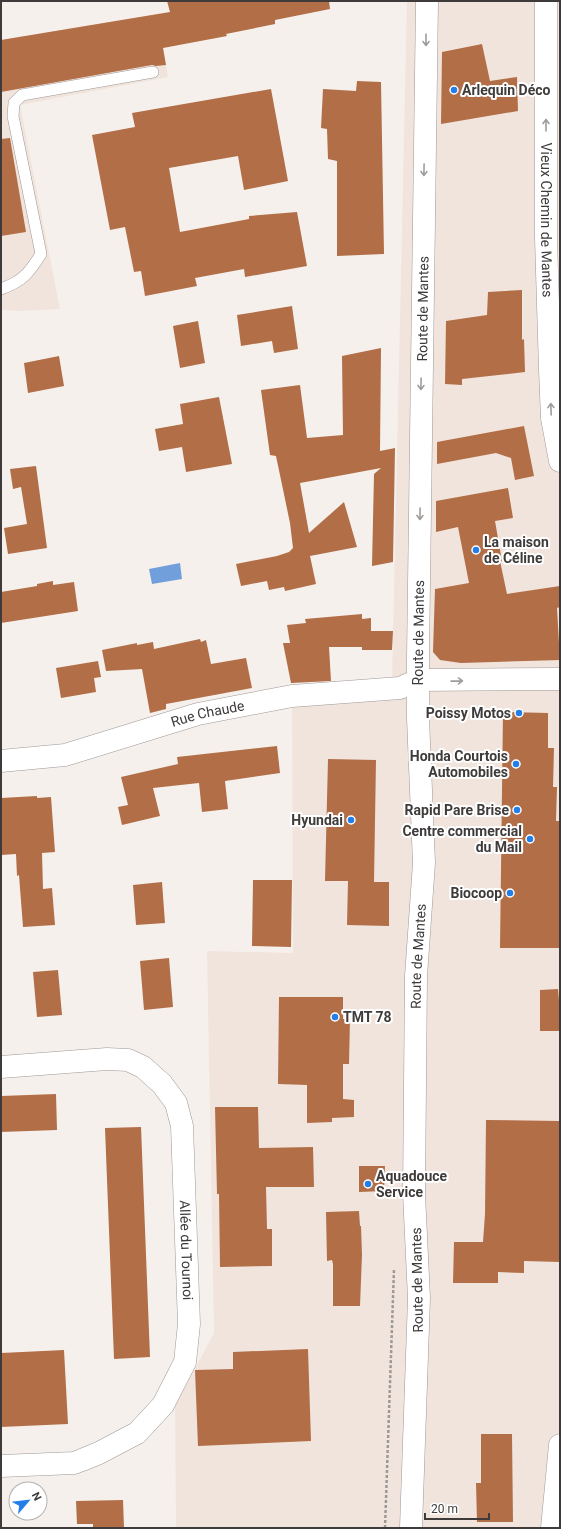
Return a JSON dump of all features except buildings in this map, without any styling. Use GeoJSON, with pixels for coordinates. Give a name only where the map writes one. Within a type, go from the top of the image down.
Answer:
{"type":"FeatureCollection","features":[{"type":"Feature","properties":{"kind":"main road","name":"Route de Mantes"},"geometry":{"type":"LineString","coordinates":[[411,1528],[419,1298],[414,1194],[416,976],[424,863],[418,718],[418,680],[427,1]]}},
{"type":"Feature","properties":{"kind":"main road","name":"Vieux Chemin de Mantes"},"geometry":{"type":"LineString","coordinates":[[546,1],[546,238],[550,370],[552,418],[560,461]]}},
{"type":"Feature","properties":{"kind":"main road"},"geometry":{"type":"LineString","coordinates":[[418,680],[560,679]]}},
{"type":"Feature","properties":{"kind":"main road","name":"Rue Chaude"},"geometry":{"type":"LineString","coordinates":[[1,761],[65,755],[198,714],[292,696],[400,688],[418,680]]}},
{"type":"Feature","properties":{"kind":"main road","name":"Allée du Tournoi"},"geometry":{"type":"LineString","coordinates":[[1,1067],[107,1059],[128,1060],[143,1067],[162,1084],[176,1103],[182,1126],[189,1324],[184,1362],[163,1405],[137,1433],[99,1453],[74,1463],[1,1466]]}},
{"type":"Feature","properties":{"kind":"main road"},"geometry":{"type":"LineString","coordinates":[[552,1528],[560,1445]]}},
{"type":"Feature","properties":{"kind":"lane"},"geometry":{"type":"LineString","coordinates":[[1,289],[13,285],[28,274],[41,254],[13,116],[14,103],[22,95],[153,72]]}},
{"type":"Feature","properties":{"kind":"path"},"geometry":{"type":"LineString","coordinates":[[385,1528],[394,1302],[394,1265]]}},
{"type":"Feature","properties":{"kind":"shaded area"},"geometry":{"type":"Polygon","coordinates":[[[407,1],[560,1],[560,1528],[176,1528],[175,1406],[214,1333],[207,951],[293,953],[292,696],[392,683],[407,1]]]}},
{"type":"Feature","properties":{"kind":"shaded area"},"geometry":{"type":"Polygon","coordinates":[[[158,14],[168,77],[20,105],[60,309],[20,311],[1,310],[1,40],[158,14]]]}},
{"type":"Feature","properties":{"kind":"water"},"geometry":{"type":"Polygon","coordinates":[[[180,563],[182,579],[152,584],[149,569],[180,563]]]}},
{"type":"Feature","properties":{"kind":"place","name":"Arlequin Déco"},"geometry":{"type":"Point","coordinates":[454,90]}},
{"type":"Feature","properties":{"kind":"place","name":"La maison de Céline"},"geometry":{"type":"Point","coordinates":[476,550]}},
{"type":"Feature","properties":{"kind":"place","name":"Poissy Motos"},"geometry":{"type":"Point","coordinates":[519,713]}},
{"type":"Feature","properties":{"kind":"place","name":"Honda Courtois Automobiles"},"geometry":{"type":"Point","coordinates":[516,764]}},
{"type":"Feature","properties":{"kind":"place","name":"Rapid Pare Brise"},"geometry":{"type":"Point","coordinates":[517,810]}},
{"type":"Feature","properties":{"kind":"place","name":"Hyundai"},"geometry":{"type":"Point","coordinates":[351,820]}},
{"type":"Feature","properties":{"kind":"place","name":"Centre commercial du Mail"},"geometry":{"type":"Point","coordinates":[530,839]}},
{"type":"Feature","properties":{"kind":"place","name":"Biocoop"},"geometry":{"type":"Point","coordinates":[510,893]}},
{"type":"Feature","properties":{"kind":"place","name":"TMT 78"},"geometry":{"type":"Point","coordinates":[335,1017]}},
{"type":"Feature","properties":{"kind":"place","name":"Aquadouce Service"},"geometry":{"type":"Point","coordinates":[368,1184]}}]}
